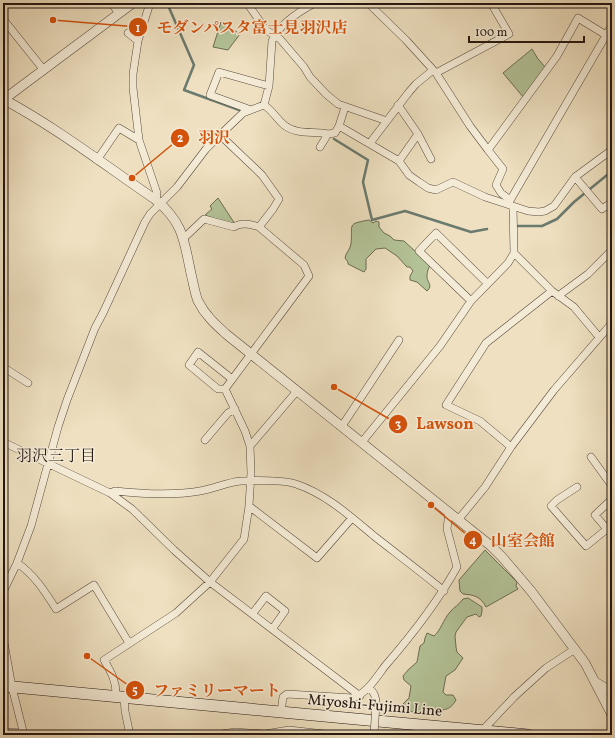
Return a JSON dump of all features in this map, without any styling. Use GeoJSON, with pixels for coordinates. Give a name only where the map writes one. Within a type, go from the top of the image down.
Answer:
{"type":"FeatureCollection","features":[{"type":"Feature","properties":{"kind":"main road","name":"Miyoshi-Fujimi Line"},"geometry":{"type":"LineString","coordinates":[[8,686],[481,732],[528,735]]}},
{"type":"Feature","properties":{"kind":"street"},"geometry":{"type":"LineString","coordinates":[[111,3],[119,14]]}},
{"type":"Feature","properties":{"kind":"street"},"geometry":{"type":"LineString","coordinates":[[133,3],[3,100],[22,110],[158,202],[174,218],[184,238],[194,288],[202,307],[216,325],[491,546],[515,571],[585,662],[612,714]]}},
{"type":"Feature","properties":{"kind":"street"},"geometry":{"type":"LineString","coordinates":[[150,3],[138,41],[133,74],[133,88],[139,140],[157,193],[158,202]]}},
{"type":"Feature","properties":{"kind":"street"},"geometry":{"type":"LineString","coordinates":[[247,3],[266,30],[280,39],[304,67],[310,77],[326,94],[338,104],[368,113],[387,121]]}},
{"type":"Feature","properties":{"kind":"street"},"geometry":{"type":"LineString","coordinates":[[264,105],[269,86],[272,41],[274,35],[296,13],[315,3]]}},
{"type":"Feature","properties":{"kind":"street"},"geometry":{"type":"LineString","coordinates":[[368,3],[406,40],[434,72],[470,126],[503,169],[496,185],[510,203]]}},
{"type":"Feature","properties":{"kind":"street"},"geometry":{"type":"LineString","coordinates":[[370,143],[398,105],[416,84],[434,72],[508,34],[491,3]]}},
{"type":"Feature","properties":{"kind":"street"},"geometry":{"type":"LineString","coordinates":[[488,150],[557,56],[578,18],[606,35]]}},
{"type":"Feature","properties":{"kind":"street"},"geometry":{"type":"LineString","coordinates":[[3,19],[43,69]]}},
{"type":"Feature","properties":{"kind":"street"},"geometry":{"type":"LineString","coordinates":[[362,442],[440,346],[471,301],[508,263],[514,254],[510,203],[612,25]]}},
{"type":"Feature","properties":{"kind":"street"},"geometry":{"type":"LineString","coordinates":[[128,33],[138,41]]}},
{"type":"Feature","properties":{"kind":"street"},"geometry":{"type":"LineString","coordinates":[[251,110],[210,95],[219,72],[269,86]]}},
{"type":"Feature","properties":{"kind":"street"},"geometry":{"type":"LineString","coordinates":[[264,105],[272,111],[285,126],[291,129],[300,132],[328,134],[335,133],[339,126],[345,107]]}},
{"type":"Feature","properties":{"kind":"street"},"geometry":{"type":"LineString","coordinates":[[3,592],[17,563],[32,524],[67,400],[95,328],[145,222],[158,202],[177,187],[206,149],[220,135],[243,114],[264,105]]}},
{"type":"Feature","properties":{"kind":"street"},"geometry":{"type":"LineString","coordinates":[[398,105],[418,134],[431,159]]}},
{"type":"Feature","properties":{"kind":"street"},"geometry":{"type":"LineString","coordinates":[[339,126],[399,161],[409,175],[428,188],[436,190],[453,182],[485,197],[510,203],[528,211],[539,212],[545,211],[554,206],[575,177],[609,152],[612,148]]}},
{"type":"Feature","properties":{"kind":"street"},"geometry":{"type":"LineString","coordinates":[[97,160],[119,128],[139,140]]}},
{"type":"Feature","properties":{"kind":"street"},"geometry":{"type":"LineString","coordinates":[[320,147],[328,134]]}},
{"type":"Feature","properties":{"kind":"street"},"geometry":{"type":"LineString","coordinates":[[399,161],[418,134]]}},
{"type":"Feature","properties":{"kind":"street"},"geometry":{"type":"LineString","coordinates":[[220,135],[262,175],[278,199],[273,209],[259,227]]}},
{"type":"Feature","properties":{"kind":"street"},"geometry":{"type":"LineString","coordinates":[[575,177],[602,209],[612,202]]}},
{"type":"Feature","properties":{"kind":"street"},"geometry":{"type":"LineString","coordinates":[[184,238],[204,219],[234,227],[238,225],[252,225],[259,227],[304,265],[309,276],[250,353],[225,389]]}},
{"type":"Feature","properties":{"kind":"street"},"geometry":{"type":"LineString","coordinates":[[471,301],[419,251],[436,233],[487,283]]}},
{"type":"Feature","properties":{"kind":"street"},"geometry":{"type":"LineString","coordinates":[[558,296],[588,274],[612,250]]}},
{"type":"Feature","properties":{"kind":"street"},"geometry":{"type":"LineString","coordinates":[[514,254],[552,291],[574,307],[599,336]]}},
{"type":"Feature","properties":{"kind":"street"},"geometry":{"type":"LineString","coordinates":[[511,447],[480,421],[446,405],[486,343],[552,291]]}},
{"type":"Feature","properties":{"kind":"street"},"geometry":{"type":"LineString","coordinates":[[458,520],[485,487],[511,447],[554,390],[599,336],[612,323]]}},
{"type":"Feature","properties":{"kind":"street"},"geometry":{"type":"LineString","coordinates":[[342,426],[399,340]]}},
{"type":"Feature","properties":{"kind":"street"},"geometry":{"type":"LineString","coordinates":[[225,389],[218,389],[189,365],[198,352],[232,379]]}},
{"type":"Feature","properties":{"kind":"street"},"geometry":{"type":"LineString","coordinates":[[3,368],[28,383]]}},
{"type":"Feature","properties":{"kind":"street"},"geometry":{"type":"LineString","coordinates":[[130,735],[125,711],[114,676],[104,660],[176,613],[210,582],[244,539],[249,506],[251,474],[250,446],[225,389]]}},
{"type":"Feature","properties":{"kind":"street"},"geometry":{"type":"LineString","coordinates":[[250,446],[297,391]]}},
{"type":"Feature","properties":{"kind":"street"},"geometry":{"type":"LineString","coordinates":[[205,440],[228,413],[235,409]]}},
{"type":"Feature","properties":{"kind":"street"},"geometry":{"type":"LineString","coordinates":[[3,442],[110,493],[132,509],[174,550],[210,582],[253,613],[360,696]]}},
{"type":"Feature","properties":{"kind":"street"},"geometry":{"type":"LineString","coordinates":[[591,458],[612,486]]}},
{"type":"Feature","properties":{"kind":"street"},"geometry":{"type":"LineString","coordinates":[[110,493],[115,491],[148,495],[189,493],[233,482],[250,481],[295,483],[338,506],[444,591]]}},
{"type":"Feature","properties":{"kind":"street"},"geometry":{"type":"LineString","coordinates":[[577,487],[557,500],[551,506],[586,546],[610,532],[595,515],[612,499]]}},
{"type":"Feature","properties":{"kind":"street"},"geometry":{"type":"LineString","coordinates":[[249,506],[317,558],[352,518]]}},
{"type":"Feature","properties":{"kind":"street"},"geometry":{"type":"LineString","coordinates":[[281,712],[283,697],[287,694],[353,698],[360,696],[369,687],[410,637],[444,591],[457,567],[447,529],[449,512]]}},
{"type":"Feature","properties":{"kind":"street"},"geometry":{"type":"LineString","coordinates":[[17,563],[32,577],[56,609],[94,585],[129,643]]}},
{"type":"Feature","properties":{"kind":"street"},"geometry":{"type":"LineString","coordinates":[[253,613],[266,596],[285,611],[272,628]]}},
{"type":"Feature","properties":{"kind":"street"},"geometry":{"type":"LineString","coordinates":[[3,637],[8,686],[24,734],[3,732]]}},
{"type":"Feature","properties":{"kind":"street"},"geometry":{"type":"LineString","coordinates":[[481,732],[514,697],[541,673],[575,649]]}},
{"type":"Feature","properties":{"kind":"street"},"geometry":{"type":"LineString","coordinates":[[596,682],[612,692]]}},
{"type":"Feature","properties":{"kind":"street"},"geometry":{"type":"LineString","coordinates":[[369,687],[376,697],[374,735]]}},
{"type":"Feature","properties":{"kind":"street"},"geometry":{"type":"LineString","coordinates":[[215,735],[235,732],[265,734],[290,730],[333,735]]}},
{"type":"Feature","properties":{"kind":"green space"},"geometry":{"type":"Polygon","coordinates":[[[221,22],[240,34],[228,50],[213,47],[221,22]]]}},
{"type":"Feature","properties":{"kind":"green space"},"geometry":{"type":"Polygon","coordinates":[[[532,49],[546,68],[524,98],[503,73],[532,49]]]}},
{"type":"Feature","properties":{"kind":"green space"},"geometry":{"type":"Polygon","coordinates":[[[218,198],[235,224],[222,222],[205,215],[212,209],[210,206],[218,198]]]}},
{"type":"Feature","properties":{"kind":"green space"},"geometry":{"type":"Polygon","coordinates":[[[369,220],[373,223],[376,221],[379,222],[379,227],[384,233],[394,240],[404,241],[430,265],[427,277],[430,287],[427,291],[417,282],[410,280],[410,276],[413,271],[410,267],[407,267],[397,256],[385,248],[376,249],[366,259],[366,269],[364,272],[348,264],[345,258],[351,244],[352,226],[354,224],[369,220]]]}},
{"type":"Feature","properties":{"kind":"green space"},"geometry":{"type":"Polygon","coordinates":[[[485,550],[517,582],[516,586],[518,589],[486,607],[479,598],[463,594],[460,591],[459,580],[485,550]]]}},
{"type":"Feature","properties":{"kind":"green space"},"geometry":{"type":"Polygon","coordinates":[[[468,598],[482,607],[482,611],[481,616],[479,617],[476,614],[467,617],[456,632],[457,652],[463,658],[455,670],[446,676],[443,692],[446,695],[453,695],[456,700],[446,709],[425,713],[409,711],[402,705],[409,698],[411,686],[404,680],[403,676],[417,662],[420,646],[424,643],[427,633],[434,636],[452,610],[463,599],[468,598]]]}},
{"type":"Feature","properties":{"kind":"waterway"},"geometry":{"type":"LineString","coordinates":[[167,3],[194,65],[184,90],[242,111]]}},
{"type":"Feature","properties":{"kind":"waterway"},"geometry":{"type":"LineString","coordinates":[[334,139],[368,160],[363,182],[372,220],[405,211],[471,232],[487,229]]}},
{"type":"Feature","properties":{"kind":"waterway"},"geometry":{"type":"LineString","coordinates":[[518,226],[542,226],[557,219],[574,202],[612,171]]}},
{"type":"Feature","properties":{"kind":"place","name":"モダンパスタ富士見羽沢店"},"geometry":{"type":"Point","coordinates":[53,20]}},
{"type":"Feature","properties":{"kind":"place","name":"羽沢"},"geometry":{"type":"Point","coordinates":[132,178]}},
{"type":"Feature","properties":{"kind":"place","name":"Lawson"},"geometry":{"type":"Point","coordinates":[334,387]}},
{"type":"Feature","properties":{"kind":"place","name":"山室会館"},"geometry":{"type":"Point","coordinates":[431,505]}},
{"type":"Feature","properties":{"kind":"place","name":"ファミリーマート"},"geometry":{"type":"Point","coordinates":[87,656]}},
{"type":"Feature","properties":{"kind":"district","name":"羽沢三丁目"},"geometry":{"type":"Point","coordinates":[56,455]}}]}
